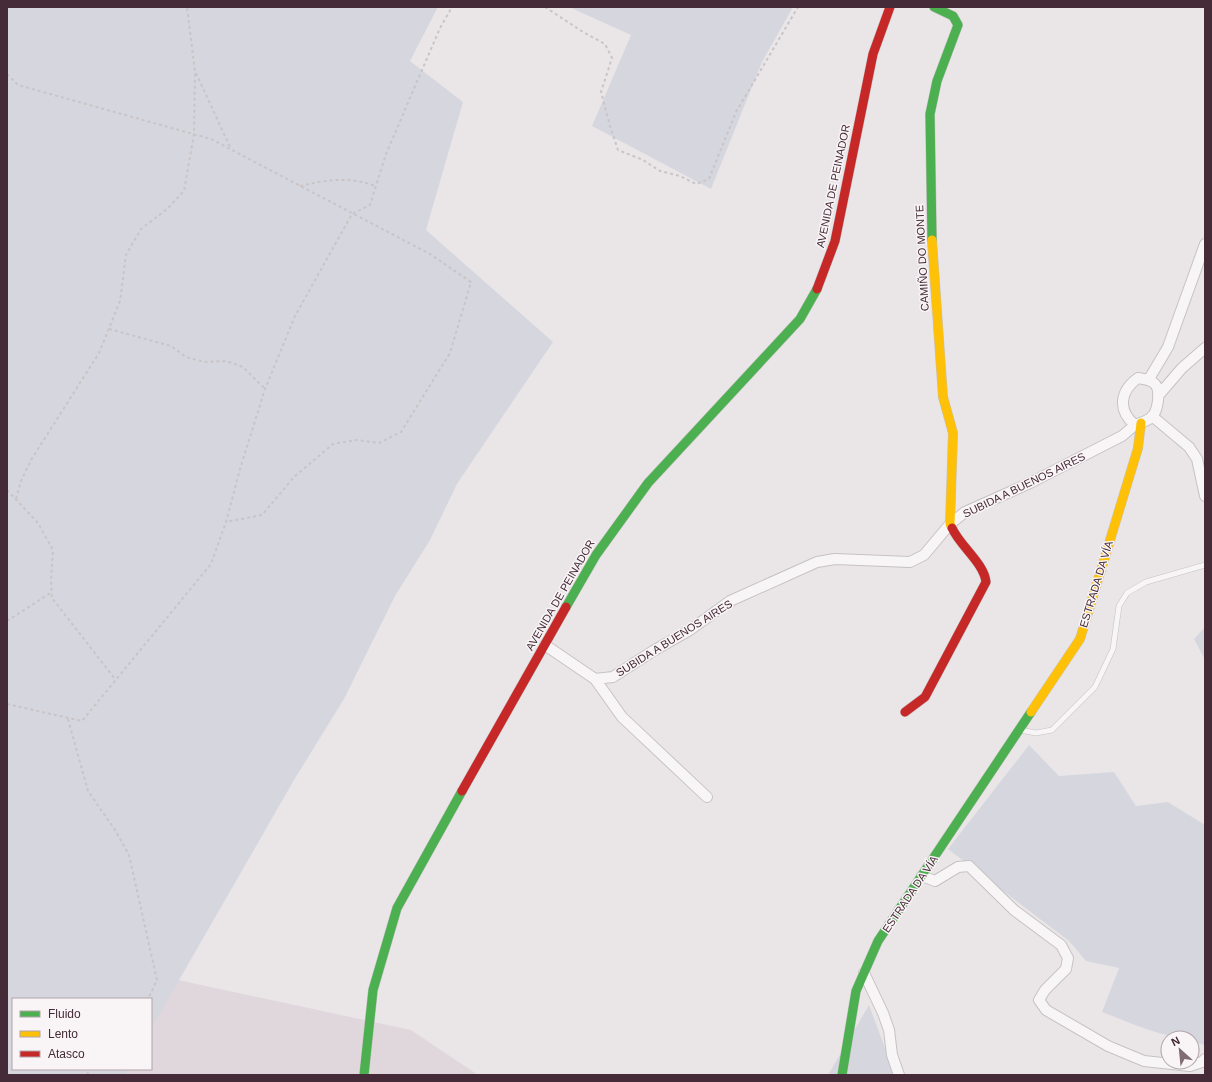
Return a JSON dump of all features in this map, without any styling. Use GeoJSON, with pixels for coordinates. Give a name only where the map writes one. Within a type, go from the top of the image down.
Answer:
{"type":"FeatureCollection","features":[{"type":"Feature","properties":{"kind":"street","name":"AVENIDA DE PEINADOR"},"geometry":{"type":"LineString","coordinates":[[364,1075],[373,990],[397,908],[596,555],[648,482],[800,319],[819,286],[835,241],[873,54],[890,7]]}},
{"type":"Feature","properties":{"kind":"street","name":"CAMIÑO DO MONTE"},"geometry":{"type":"LineString","coordinates":[[934,7],[952,16],[958,25],[937,81],[930,114],[932,252],[943,397],[953,433],[950,524]]}},
{"type":"Feature","properties":{"kind":"street"},"geometry":{"type":"LineString","coordinates":[[1149,379],[1168,347],[1205,244]]}},
{"type":"Feature","properties":{"kind":"street"},"geometry":{"type":"LineString","coordinates":[[1158,396],[1156,385],[1149,379],[1138,378],[1129,384],[1123,396],[1123,408],[1128,419],[1138,424],[1152,416],[1158,396],[1182,368],[1205,348]]}},
{"type":"Feature","properties":{"kind":"street"},"geometry":{"type":"LineString","coordinates":[[1152,416],[1189,447],[1197,459],[1205,496]]}},
{"type":"Feature","properties":{"kind":"street","name":"SUBIDA A BUENOS AIRES"},"geometry":{"type":"LineString","coordinates":[[595,679],[613,676],[653,650],[690,630],[730,601],[817,562],[834,558],[910,562],[924,555],[950,524],[966,512],[1122,436],[1138,424]]}},
{"type":"Feature","properties":{"kind":"street","name":"ESTRADA DA VÍA"},"geometry":{"type":"LineString","coordinates":[[842,1075],[856,991],[878,941],[1080,639],[1138,448],[1138,424]]}},
{"type":"Feature","properties":{"kind":"street"},"geometry":{"type":"LineString","coordinates":[[905,712],[925,698],[986,582],[985,574],[956,538],[950,524]]}},
{"type":"Feature","properties":{"kind":"street"},"geometry":{"type":"LineString","coordinates":[[545,645],[595,679],[622,717],[707,797]]}},
{"type":"Feature","properties":{"kind":"street"},"geometry":{"type":"LineString","coordinates":[[922,876],[935,881],[958,867],[969,866],[1014,910],[1061,945],[1068,958],[1066,969],[1045,990],[1039,1000],[1046,1010],[1108,1046],[1144,1061],[1190,1066],[1202,1062],[1205,1059]]}},
{"type":"Feature","properties":{"kind":"street"},"geometry":{"type":"LineString","coordinates":[[864,973],[883,1012],[889,1030],[892,1055],[898,1075]]}},
{"type":"Feature","properties":{"kind":"lane"},"geometry":{"type":"LineString","coordinates":[[1019,730],[1036,733],[1052,730],[1095,687],[1113,649],[1119,606],[1127,593],[1146,582],[1205,565]]}},
{"type":"Feature","properties":{"kind":"path"},"geometry":{"type":"LineString","coordinates":[[16,499],[21,481],[30,460],[100,353],[120,300],[126,255],[141,229],[167,209],[184,191],[194,134],[195,72],[187,7]]}},
{"type":"Feature","properties":{"kind":"path"},"geometry":{"type":"LineString","coordinates":[[7,704],[82,721],[211,564],[226,522],[240,468],[265,389],[295,316],[352,214],[370,205],[386,154],[440,28],[452,7]]}},
{"type":"Feature","properties":{"kind":"path"},"geometry":{"type":"LineString","coordinates":[[545,7],[583,32],[605,44],[612,58],[601,92],[618,150],[643,160],[660,171],[680,176],[696,184],[709,178],[736,112],[798,7]]}},
{"type":"Feature","properties":{"kind":"path"},"geometry":{"type":"LineString","coordinates":[[195,72],[231,149]]}},
{"type":"Feature","properties":{"kind":"path"},"geometry":{"type":"LineString","coordinates":[[7,74],[18,84],[212,139],[430,254],[471,282],[450,353],[401,432],[379,443],[357,440],[333,444],[294,477],[262,515],[226,522]]}},
{"type":"Feature","properties":{"kind":"path"},"geometry":{"type":"LineString","coordinates":[[300,186],[318,181],[361,180],[375,186]]}},
{"type":"Feature","properties":{"kind":"path"},"geometry":{"type":"LineString","coordinates":[[109,329],[171,346],[186,357],[204,362],[226,361],[243,367],[265,389]]}},
{"type":"Feature","properties":{"kind":"path"},"geometry":{"type":"LineString","coordinates":[[7,490],[38,523],[53,550],[52,598],[116,679]]}},
{"type":"Feature","properties":{"kind":"path"},"geometry":{"type":"LineString","coordinates":[[7,621],[52,592]]}},
{"type":"Feature","properties":{"kind":"path"},"geometry":{"type":"LineString","coordinates":[[68,719],[88,791],[115,830],[129,855],[157,980],[147,998]]}},
{"type":"Feature","properties":{"kind":"shaded area"},"geometry":{"type":"Polygon","coordinates":[[[7,7],[438,7],[410,61],[463,102],[426,230],[553,342],[457,484],[430,540],[395,596],[344,699],[294,780],[152,1027],[152,998],[12,998],[12,1070],[128,1070],[126,1075],[7,1075],[7,7]]]}},
{"type":"Feature","properties":{"kind":"shaded area"},"geometry":{"type":"Polygon","coordinates":[[[569,7],[793,7],[762,62],[711,189],[592,126],[631,35],[569,7]]]}},
{"type":"Feature","properties":{"kind":"shaded area"},"geometry":{"type":"Polygon","coordinates":[[[1205,627],[1205,660],[1194,639],[1205,627]]]}},
{"type":"Feature","properties":{"kind":"shaded area"},"geometry":{"type":"Polygon","coordinates":[[[1029,745],[1059,776],[1114,772],[1136,806],[1168,802],[1205,825],[1205,1045],[1200,1044],[1200,1030],[1160,1030],[1160,1034],[1157,1033],[1102,1012],[1119,968],[1086,961],[1069,941],[948,849],[1029,745]]]}},
{"type":"Feature","properties":{"kind":"shaded area"},"geometry":{"type":"Polygon","coordinates":[[[178,980],[411,1030],[478,1075],[126,1075],[128,1070],[152,1070],[152,1027],[178,980]]]}},
{"type":"Feature","properties":{"kind":"shaded area"},"geometry":{"type":"Polygon","coordinates":[[[869,1005],[895,1075],[828,1075],[869,1005]]]}},
{"type":"Feature","properties":{"kind":"traffic: fast"},"geometry":{"type":"LineString","coordinates":[[932,240],[930,114],[937,81],[958,25],[953,16],[934,7]]}},
{"type":"Feature","properties":{"kind":"traffic: fast"},"geometry":{"type":"LineString","coordinates":[[566,607],[596,555],[648,483],[800,319],[817,289]]}},
{"type":"Feature","properties":{"kind":"traffic: fast"},"geometry":{"type":"LineString","coordinates":[[842,1075],[856,991],[878,941],[1031,712]]}},
{"type":"Feature","properties":{"kind":"traffic: fast"},"geometry":{"type":"LineString","coordinates":[[364,1075],[373,990],[397,908],[462,791]]}},
{"type":"Feature","properties":{"kind":"traffic: slow"},"geometry":{"type":"LineString","coordinates":[[932,240],[943,397],[953,433],[950,524],[952,528]]}},
{"type":"Feature","properties":{"kind":"traffic: slow"},"geometry":{"type":"LineString","coordinates":[[1031,712],[1080,639],[1138,448],[1141,423]]}},
{"type":"Feature","properties":{"kind":"traffic: jam"},"geometry":{"type":"LineString","coordinates":[[817,289],[835,241],[873,54],[890,7]]}},
{"type":"Feature","properties":{"kind":"traffic: jam"},"geometry":{"type":"LineString","coordinates":[[905,712],[925,697],[986,582],[981,568],[952,528]]}},
{"type":"Feature","properties":{"kind":"traffic: jam"},"geometry":{"type":"LineString","coordinates":[[462,791],[566,607]]}}]}
